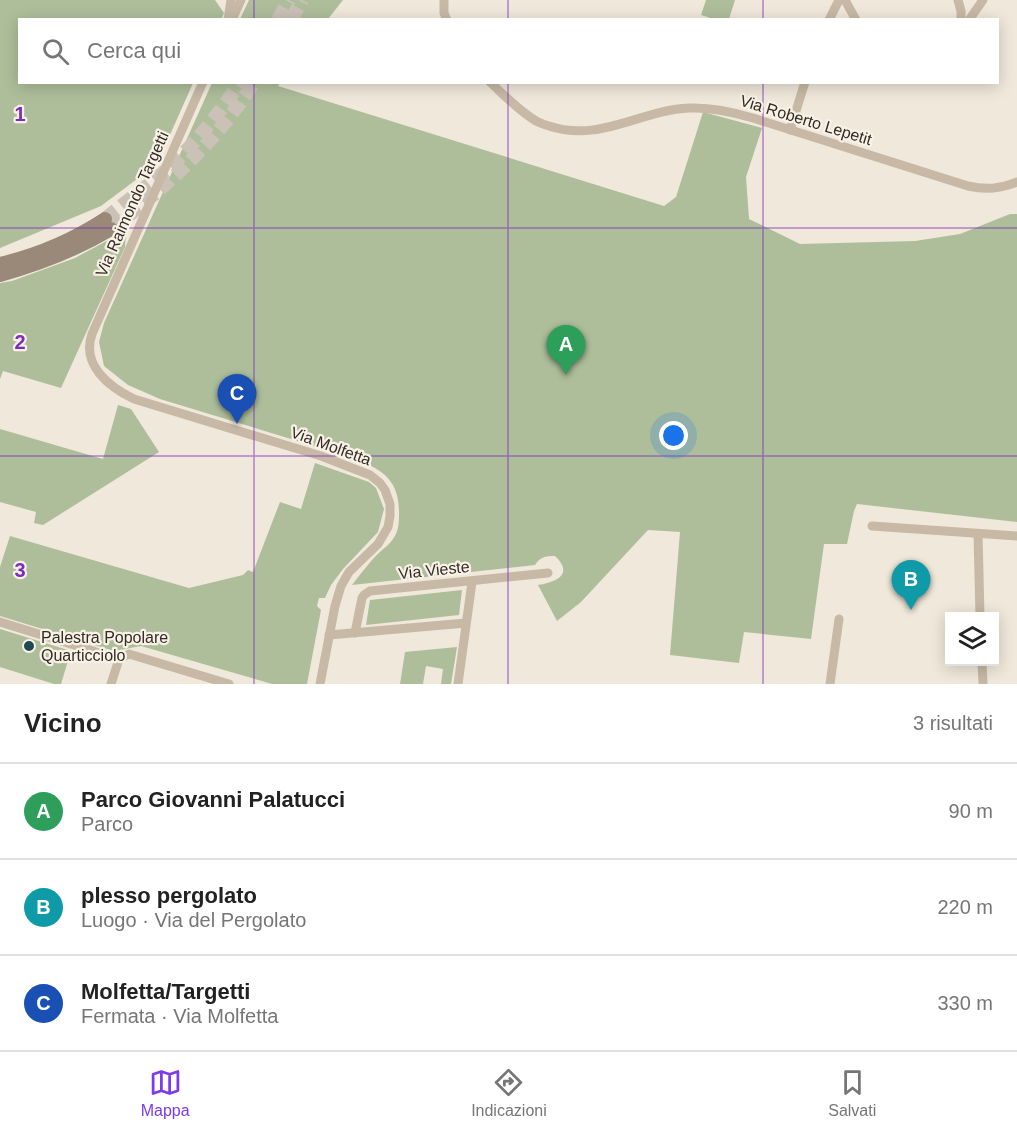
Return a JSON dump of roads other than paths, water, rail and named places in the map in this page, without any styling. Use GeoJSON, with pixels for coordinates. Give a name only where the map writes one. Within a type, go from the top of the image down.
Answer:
{"type":"FeatureCollection","features":[{"type":"Feature","properties":{"kind":"main road"},"geometry":{"type":"LineString","coordinates":[[0,264],[33,254],[83,232],[108,224],[82,245],[0,275]]}},
{"type":"Feature","properties":{"kind":"street"},"geometry":{"type":"LineString","coordinates":[[230,18],[231,0]]}},
{"type":"Feature","properties":{"kind":"street"},"geometry":{"type":"LineString","coordinates":[[231,18],[241,0]]}},
{"type":"Feature","properties":{"kind":"street"},"geometry":{"type":"LineString","coordinates":[[444,0],[446,18]]}},
{"type":"Feature","properties":{"kind":"street"},"geometry":{"type":"LineString","coordinates":[[830,18],[839,0]]}},
{"type":"Feature","properties":{"kind":"street"},"geometry":{"type":"LineString","coordinates":[[845,0],[855,18]]}},
{"type":"Feature","properties":{"kind":"street"},"geometry":{"type":"LineString","coordinates":[[958,0],[961,18]]}},
{"type":"Feature","properties":{"kind":"street"},"geometry":{"type":"LineString","coordinates":[[970,18],[983,0]]}},
{"type":"Feature","properties":{"kind":"street","name":"Via Raimondo Targetti"},"geometry":{"type":"LineString","coordinates":[[90,338],[202,84]]}},
{"type":"Feature","properties":{"kind":"street","name":"Via Roberto Lepetit"},"geometry":{"type":"LineString","coordinates":[[492,84],[537,122],[561,130],[598,130],[648,116],[689,108],[724,111],[968,186],[989,190],[1017,182]]}},
{"type":"Feature","properties":{"kind":"street"},"geometry":{"type":"LineString","coordinates":[[790,130],[804,84]]}},
{"type":"Feature","properties":{"kind":"street","name":"Via Molfetta"},"geometry":{"type":"LineString","coordinates":[[90,338],[90,353],[97,371],[112,386],[134,399],[321,456],[366,473],[383,486],[390,504],[388,527],[378,544],[349,572],[341,586],[336,600],[320,684]]}},
{"type":"Feature","properties":{"kind":"street"},"geometry":{"type":"LineString","coordinates":[[872,526],[1017,536]]}},
{"type":"Feature","properties":{"kind":"street"},"geometry":{"type":"LineString","coordinates":[[978,534],[981,612]]}},
{"type":"Feature","properties":{"kind":"street","name":"Via Vieste"},"geometry":{"type":"LineString","coordinates":[[355,633],[360,602],[370,591],[548,573]]}},
{"type":"Feature","properties":{"kind":"street"},"geometry":{"type":"LineString","coordinates":[[458,684],[471,582]]}},
{"type":"Feature","properties":{"kind":"street"},"geometry":{"type":"LineString","coordinates":[[830,684],[839,619]]}},
{"type":"Feature","properties":{"kind":"street"},"geometry":{"type":"LineString","coordinates":[[0,622],[119,659],[129,654],[229,684]]}},
{"type":"Feature","properties":{"kind":"street"},"geometry":{"type":"LineString","coordinates":[[329,635],[466,623]]}},
{"type":"Feature","properties":{"kind":"street"},"geometry":{"type":"LineString","coordinates":[[111,684],[119,659]]}},
{"type":"Feature","properties":{"kind":"street"},"geometry":{"type":"LineString","coordinates":[[982,666],[983,684]]}},
{"type":"Feature","properties":{"kind":"tunnel"},"geometry":{"type":"LineString","coordinates":[[279,18],[289,0]]}},
{"type":"Feature","properties":{"kind":"tunnel"},"geometry":{"type":"LineString","coordinates":[[292,18],[302,0]]}},
{"type":"Feature","properties":{"kind":"tunnel"},"geometry":{"type":"LineString","coordinates":[[105,219],[155,180],[181,156],[216,116],[239,84]]}},
{"type":"Feature","properties":{"kind":"tunnel"},"geometry":{"type":"LineString","coordinates":[[111,229],[152,196],[207,144],[253,84]]}},
{"type":"Feature","properties":{"kind":"place","name":"Parco Giovanni Palatucci"},"geometry":{"type":"Point","coordinates":[566,375]}},
{"type":"Feature","properties":{"kind":"place","name":"Molfetta/Targetti"},"geometry":{"type":"Point","coordinates":[237,424]}},
{"type":"Feature","properties":{"kind":"place","name":"plesso pergolato"},"geometry":{"type":"Point","coordinates":[911,610]}},
{"type":"Feature","properties":{"kind":"place","name":"Palestra Popolare Quarticciolo"},"geometry":{"type":"Point","coordinates":[29,646]}}]}
